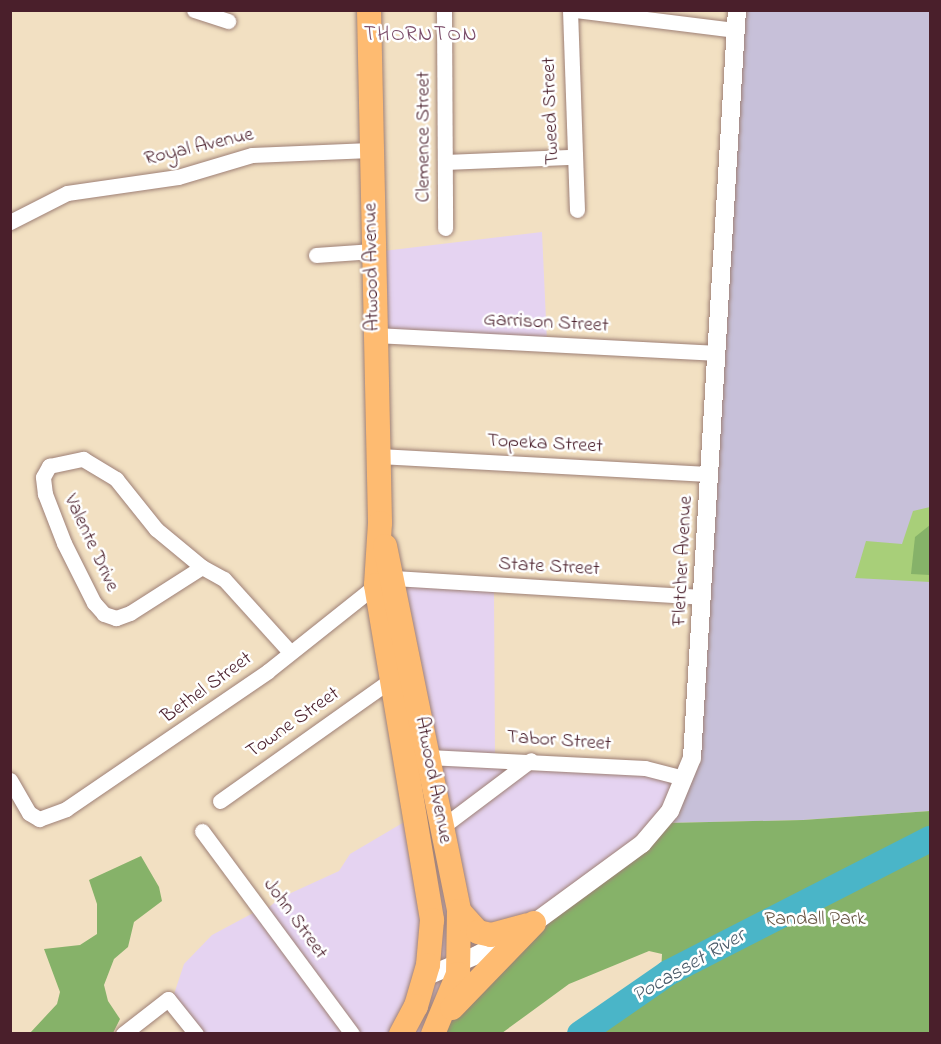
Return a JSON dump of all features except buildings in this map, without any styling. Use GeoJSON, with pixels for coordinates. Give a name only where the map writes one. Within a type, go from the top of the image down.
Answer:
{"type":"FeatureCollection","features":[{"type":"Feature","properties":{"kind":"main road","name":"Atwood Avenue"},"geometry":{"type":"LineString","coordinates":[[369,10],[373,334],[384,582],[391,680],[427,871],[432,921],[425,976],[416,1006],[401,1034]]}},
{"type":"Feature","properties":{"kind":"main road","name":"Atwood Avenue"},"geometry":{"type":"LineString","coordinates":[[384,582],[429,757],[459,911],[459,963],[436,1030]]}},
{"type":"Feature","properties":{"kind":"main road"},"geometry":{"type":"LineString","coordinates":[[459,911],[478,932],[491,936],[534,923]]}},
{"type":"Feature","properties":{"kind":"main road"},"geometry":{"type":"LineString","coordinates":[[436,1030],[466,990],[534,923]]}},
{"type":"Feature","properties":{"kind":"street"},"geometry":{"type":"LineString","coordinates":[[194,10],[228,21]]}},
{"type":"Feature","properties":{"kind":"street","name":"Clemence Street"},"geometry":{"type":"LineString","coordinates":[[444,10],[446,228]]}},
{"type":"Feature","properties":{"kind":"street","name":"Tweed Street"},"geometry":{"type":"LineString","coordinates":[[570,10],[573,157],[577,210]]}},
{"type":"Feature","properties":{"kind":"street"},"geometry":{"type":"LineString","coordinates":[[575,10],[735,30]]}},
{"type":"Feature","properties":{"kind":"street","name":"Fletcher Avenue"},"geometry":{"type":"LineString","coordinates":[[425,976],[459,963],[534,923],[642,844],[670,812],[692,758],[737,10]]}},
{"type":"Feature","properties":{"kind":"street","name":"Royal Avenue"},"geometry":{"type":"LineString","coordinates":[[10,222],[61,195],[190,175],[252,155],[370,150]]}},
{"type":"Feature","properties":{"kind":"street"},"geometry":{"type":"LineString","coordinates":[[446,162],[573,157]]}},
{"type":"Feature","properties":{"kind":"street"},"geometry":{"type":"LineString","coordinates":[[316,255],[373,251]]}},
{"type":"Feature","properties":{"kind":"street","name":"Garrison Street"},"geometry":{"type":"LineString","coordinates":[[373,334],[716,353]]}},
{"type":"Feature","properties":{"kind":"street","name":"Topeka Street"},"geometry":{"type":"LineString","coordinates":[[378,456],[710,474]]}},
{"type":"Feature","properties":{"kind":"street","name":"Valente Drive"},"geometry":{"type":"LineString","coordinates":[[202,567],[130,613],[116,618],[104,614],[94,603],[64,543],[45,494],[43,477],[49,466],[71,459],[92,462],[116,479],[156,529],[202,567],[231,585],[289,651]]}},
{"type":"Feature","properties":{"kind":"street","name":"State Street"},"geometry":{"type":"LineString","coordinates":[[384,582],[702,597]]}},
{"type":"Feature","properties":{"kind":"street","name":"Bethel Street"},"geometry":{"type":"LineString","coordinates":[[10,780],[29,813],[39,819],[66,809],[109,784],[384,582]]}},
{"type":"Feature","properties":{"kind":"street","name":"Towne Street"},"geometry":{"type":"LineString","coordinates":[[220,801],[391,680]]}},
{"type":"Feature","properties":{"kind":"street","name":"Tabor Street"},"geometry":{"type":"LineString","coordinates":[[429,757],[531,760],[645,768],[684,778]]}},
{"type":"Feature","properties":{"kind":"street"},"geometry":{"type":"LineString","coordinates":[[442,828],[531,760]]}},
{"type":"Feature","properties":{"kind":"street","name":"John Street"},"geometry":{"type":"LineString","coordinates":[[202,831],[351,1034]]}},
{"type":"Feature","properties":{"kind":"street"},"geometry":{"type":"LineString","coordinates":[[123,1034],[168,999],[196,1034]]}},
{"type":"Feature","properties":{"kind":"shaded area"},"geometry":{"type":"Polygon","coordinates":[[[738,11],[930,11],[930,811],[803,820],[665,823],[685,784],[738,11]]]}},
{"type":"Feature","properties":{"kind":"shaded area"},"geometry":{"type":"Polygon","coordinates":[[[542,232],[547,342],[375,335],[375,252],[542,232]]]}},
{"type":"Feature","properties":{"kind":"shaded area"},"geometry":{"type":"Polygon","coordinates":[[[396,581],[494,590],[495,757],[684,777],[672,810],[434,1033],[196,1033],[172,1000],[184,964],[212,935],[255,912],[261,914],[280,898],[339,871],[350,854],[433,805],[396,581]]]}},
{"type":"Feature","properties":{"kind":"green space"},"geometry":{"type":"Polygon","coordinates":[[[930,507],[930,582],[855,578],[866,541],[902,544],[913,511],[930,507]]]}},
{"type":"Feature","properties":{"kind":"green space"},"geometry":{"type":"Polygon","coordinates":[[[930,525],[930,575],[911,574],[915,537],[930,525]]]}},
{"type":"Feature","properties":{"kind":"green space","name":"Randall Park"},"geometry":{"type":"Polygon","coordinates":[[[930,811],[930,1033],[581,1033],[651,995],[661,972],[662,954],[649,951],[569,984],[502,1033],[434,1034],[501,957],[666,823],[803,820],[930,811]]]}},
{"type":"Feature","properties":{"kind":"green space"},"geometry":{"type":"Polygon","coordinates":[[[141,856],[159,887],[162,901],[134,922],[128,947],[114,959],[104,985],[108,1001],[120,1019],[113,1033],[30,1033],[57,1004],[60,992],[44,949],[80,945],[97,934],[97,904],[89,880],[141,856]]]}},
{"type":"Feature","properties":{"kind":"waterway","name":"Pocasset River"},"geometry":{"type":"LineString","coordinates":[[580,1034],[668,973],[930,839]]}},
{"type":"Feature","properties":{"kind":"district","name":"THORNTON"},"geometry":{"type":"Point","coordinates":[421,35]}}]}
